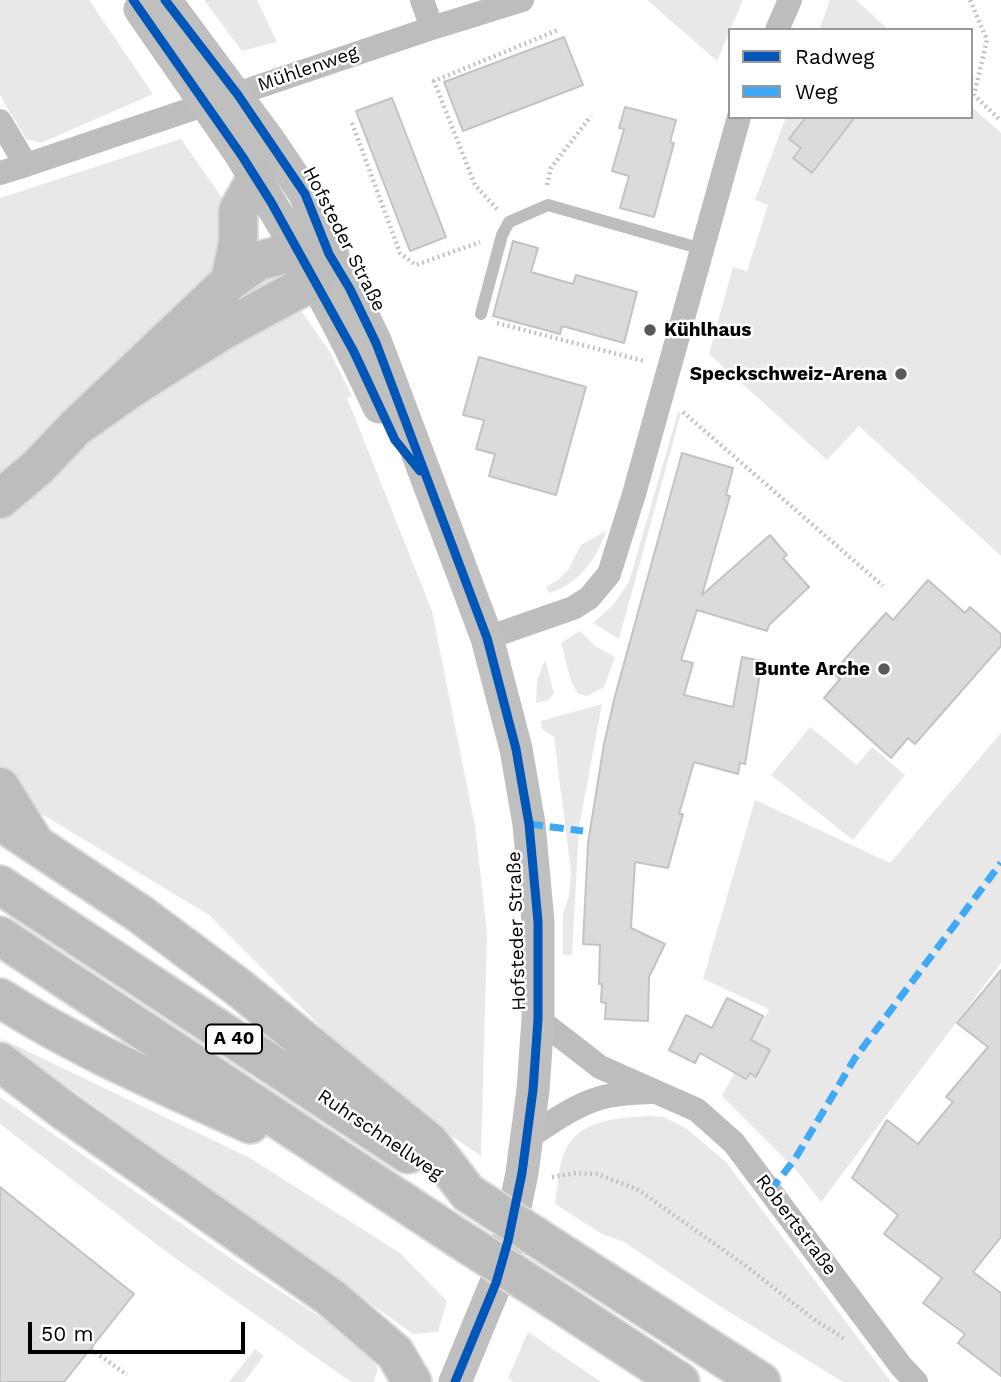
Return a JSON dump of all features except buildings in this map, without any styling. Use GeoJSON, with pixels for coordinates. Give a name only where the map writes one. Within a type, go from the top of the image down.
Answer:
{"type":"FeatureCollection","features":[{"type":"Feature","properties":{"kind":"highway"},"geometry":{"type":"LineString","coordinates":[[230,281],[238,243],[238,211],[255,158]]}},
{"type":"Feature","properties":{"kind":"highway"},"geometry":{"type":"LineString","coordinates":[[0,499],[38,467],[76,427],[230,281],[258,261],[314,262]]}},
{"type":"Feature","properties":{"kind":"highway"},"geometry":{"type":"LineString","coordinates":[[76,427],[225,329],[314,262]]}},
{"type":"Feature","properties":{"kind":"highway"},"geometry":{"type":"LineString","coordinates":[[0,524],[38,467]]}},
{"type":"Feature","properties":{"kind":"highway"},"geometry":{"type":"LineString","coordinates":[[0,787],[34,844]]}},
{"type":"Feature","properties":{"kind":"highway"},"geometry":{"type":"LineString","coordinates":[[0,821],[140,914],[238,987],[429,1142],[468,1194]]}},
{"type":"Feature","properties":{"kind":"highway","name":"Ruhrschnellweg"},"geometry":{"type":"LineString","coordinates":[[0,885],[468,1194],[761,1382]]}},
{"type":"Feature","properties":{"kind":"highway","name":"A 40"},"geometry":{"type":"LineString","coordinates":[[0,936],[680,1382]]}},
{"type":"Feature","properties":{"kind":"highway"},"geometry":{"type":"LineString","coordinates":[[0,998],[45,1027],[145,1077],[287,1142],[419,1213]]}},
{"type":"Feature","properties":{"kind":"highway"},"geometry":{"type":"LineString","coordinates":[[0,1062],[66,1112],[330,1297],[395,1353],[412,1382]]}},
{"type":"Feature","properties":{"kind":"street"},"geometry":{"type":"LineString","coordinates":[[422,0],[432,28]]}},
{"type":"Feature","properties":{"kind":"street","name":"Mühlenweg"},"geometry":{"type":"LineString","coordinates":[[0,173],[522,0]]}},
{"type":"Feature","properties":{"kind":"street"},"geometry":{"type":"LineString","coordinates":[[777,28],[790,0]]}},
{"type":"Feature","properties":{"kind":"street","name":"Hofsteder Straße"},"geometry":{"type":"LineString","coordinates":[[146,3],[255,158],[305,194],[314,262],[395,440],[429,481],[487,638],[516,749],[529,824],[538,922],[538,1019],[533,1090],[519,1194],[496,1283],[456,1382]]}},
{"type":"Feature","properties":{"kind":"street"},"geometry":{"type":"LineString","coordinates":[[487,638],[573,608],[589,598],[609,574],[634,494],[738,119]]}},
{"type":"Feature","properties":{"kind":"street"},"geometry":{"type":"LineString","coordinates":[[0,121],[26,165]]}},
{"type":"Feature","properties":{"kind":"street","name":"Robertstraße"},"geometry":{"type":"LineString","coordinates":[[538,1019],[600,1067],[697,1110],[734,1143],[901,1366],[916,1382]]}},
{"type":"Feature","properties":{"kind":"street","name":"Robertstraße"},"geometry":{"type":"LineString","coordinates":[[526,1139],[556,1119],[599,1098],[656,1092]]}},
{"type":"Feature","properties":{"kind":"lane"},"geometry":{"type":"LineString","coordinates":[[481,314],[502,235],[509,222],[548,205],[702,249]]}},
{"type":"Feature","properties":{"kind":"path"},"geometry":{"type":"LineString","coordinates":[[970,0],[987,40],[974,95],[1001,121]]}},
{"type":"Feature","properties":{"kind":"path"},"geometry":{"type":"LineString","coordinates":[[509,222],[475,185],[434,80],[558,30]]}},
{"type":"Feature","properties":{"kind":"path"},"geometry":{"type":"LineString","coordinates":[[548,205],[546,190],[551,168],[591,116]]}},
{"type":"Feature","properties":{"kind":"path"},"geometry":{"type":"LineString","coordinates":[[352,123],[400,253],[416,265],[502,235]]}},
{"type":"Feature","properties":{"kind":"path"},"geometry":{"type":"LineString","coordinates":[[481,314],[490,322],[668,367]]}},
{"type":"Feature","properties":{"kind":"path"},"geometry":{"type":"LineString","coordinates":[[661,392],[883,586]]}},
{"type":"Feature","properties":{"kind":"path"},"geometry":{"type":"LineString","coordinates":[[550,1177],[576,1173],[597,1174],[637,1189],[746,1266],[816,1321],[848,1341]]}},
{"type":"Feature","properties":{"kind":"path"},"geometry":{"type":"LineString","coordinates":[[91,1349],[127,1375]]}},
{"type":"Feature","properties":{"kind":"shaded area"},"geometry":{"type":"Polygon","coordinates":[[[0,0],[89,0],[153,94],[41,143],[26,139],[0,95],[0,0]]]}},
{"type":"Feature","properties":{"kind":"shaded area"},"geometry":{"type":"Polygon","coordinates":[[[204,0],[257,0],[277,42],[242,51],[204,0]]]}},
{"type":"Feature","properties":{"kind":"shaded area"},"geometry":{"type":"Polygon","coordinates":[[[647,0],[743,0],[731,28],[728,28],[728,35],[717,61],[647,0]]]}},
{"type":"Feature","properties":{"kind":"shaded area"},"geometry":{"type":"Polygon","coordinates":[[[830,0],[856,0],[887,28],[820,28],[830,0]]]}},
{"type":"Feature","properties":{"kind":"shaded area","name":"Speckschweiz-Arena"},"geometry":{"type":"Polygon","coordinates":[[[973,108],[1001,133],[1001,556],[859,426],[827,460],[709,354],[733,267],[747,271],[768,205],[755,200],[785,119],[973,119],[973,108]]]}},
{"type":"Feature","properties":{"kind":"shaded area"},"geometry":{"type":"Polygon","coordinates":[[[181,139],[330,352],[352,396],[347,398],[432,611],[475,826],[487,934],[481,1156],[386,1092],[209,915],[0,789],[0,198],[181,139]]]}},
{"type":"Feature","properties":{"kind":"shaded area"},"geometry":{"type":"Polygon","coordinates":[[[678,412],[681,413],[619,639],[593,623],[613,605],[629,582],[678,412]]]}},
{"type":"Feature","properties":{"kind":"shaded area"},"geometry":{"type":"Polygon","coordinates":[[[606,531],[597,552],[578,577],[549,593],[546,587],[568,570],[581,545],[606,531]]]}},
{"type":"Feature","properties":{"kind":"shaded area"},"geometry":{"type":"Polygon","coordinates":[[[580,631],[595,646],[615,657],[604,687],[587,696],[578,694],[571,681],[561,643],[580,631]]]}},
{"type":"Feature","properties":{"kind":"shaded area"},"geometry":{"type":"Polygon","coordinates":[[[545,660],[554,693],[549,700],[536,703],[537,680],[545,660]]]}},
{"type":"Feature","properties":{"kind":"shaded area"},"geometry":{"type":"Polygon","coordinates":[[[602,704],[579,827],[572,955],[563,955],[563,914],[569,896],[571,872],[554,737],[542,729],[541,721],[602,704]]]}},
{"type":"Feature","properties":{"kind":"shaded area"},"geometry":{"type":"Polygon","coordinates":[[[810,727],[857,765],[872,747],[905,775],[853,840],[771,775],[810,727]]]}},
{"type":"Feature","properties":{"kind":"shaded area"},"geometry":{"type":"Polygon","coordinates":[[[1001,733],[1001,963],[821,1202],[796,1170],[722,1096],[769,1009],[703,979],[755,800],[890,863],[1001,733]]]}},
{"type":"Feature","properties":{"kind":"shaded area"},"geometry":{"type":"Polygon","coordinates":[[[0,1038],[250,1158],[400,1253],[447,1301],[438,1332],[413,1334],[0,1038]]]}},
{"type":"Feature","properties":{"kind":"shaded area"},"geometry":{"type":"Polygon","coordinates":[[[0,1097],[243,1267],[359,1342],[378,1368],[374,1382],[351,1382],[168,1253],[0,1124],[0,1097]]]}},
{"type":"Feature","properties":{"kind":"shaded area"},"geometry":{"type":"Polygon","coordinates":[[[650,1116],[664,1117],[687,1129],[726,1162],[891,1382],[843,1382],[718,1305],[624,1242],[602,1234],[555,1204],[561,1162],[573,1139],[592,1125],[650,1116]]]}},
{"type":"Feature","properties":{"kind":"shaded area"},"geometry":{"type":"Polygon","coordinates":[[[528,1332],[601,1382],[514,1382],[508,1378],[528,1332]]]}},
{"type":"Feature","properties":{"kind":"shaded area"},"geometry":{"type":"Polygon","coordinates":[[[255,1349],[264,1356],[244,1382],[229,1382],[255,1349]]]}},
{"type":"Feature","properties":{"kind":"marked path"},"geometry":{"type":"LineString","coordinates":[[529,824],[583,831]]}},
{"type":"Feature","properties":{"kind":"marked path"},"geometry":{"type":"LineString","coordinates":[[770,1191],[795,1159],[855,1058],[1001,863]]}},
{"type":"Feature","properties":{"kind":"cycle path"},"geometry":{"type":"LineString","coordinates":[[133,0],[271,202],[354,352],[395,440],[420,471]]}},
{"type":"Feature","properties":{"kind":"cycle path"},"geometry":{"type":"LineString","coordinates":[[165,0],[238,95],[305,194],[329,254],[350,289],[376,343],[487,638],[516,749],[529,824],[538,922],[538,1019],[533,1090],[522,1173],[508,1241],[496,1283],[455,1382]]}},
{"type":"Feature","properties":{"kind":"place","name":"Kühlhaus"},"geometry":{"type":"Point","coordinates":[650,330]}},
{"type":"Feature","properties":{"kind":"place","name":"Speckschweiz-Arena"},"geometry":{"type":"Point","coordinates":[901,374]}},
{"type":"Feature","properties":{"kind":"place","name":"Bunte Arche"},"geometry":{"type":"Point","coordinates":[884,669]}}]}
